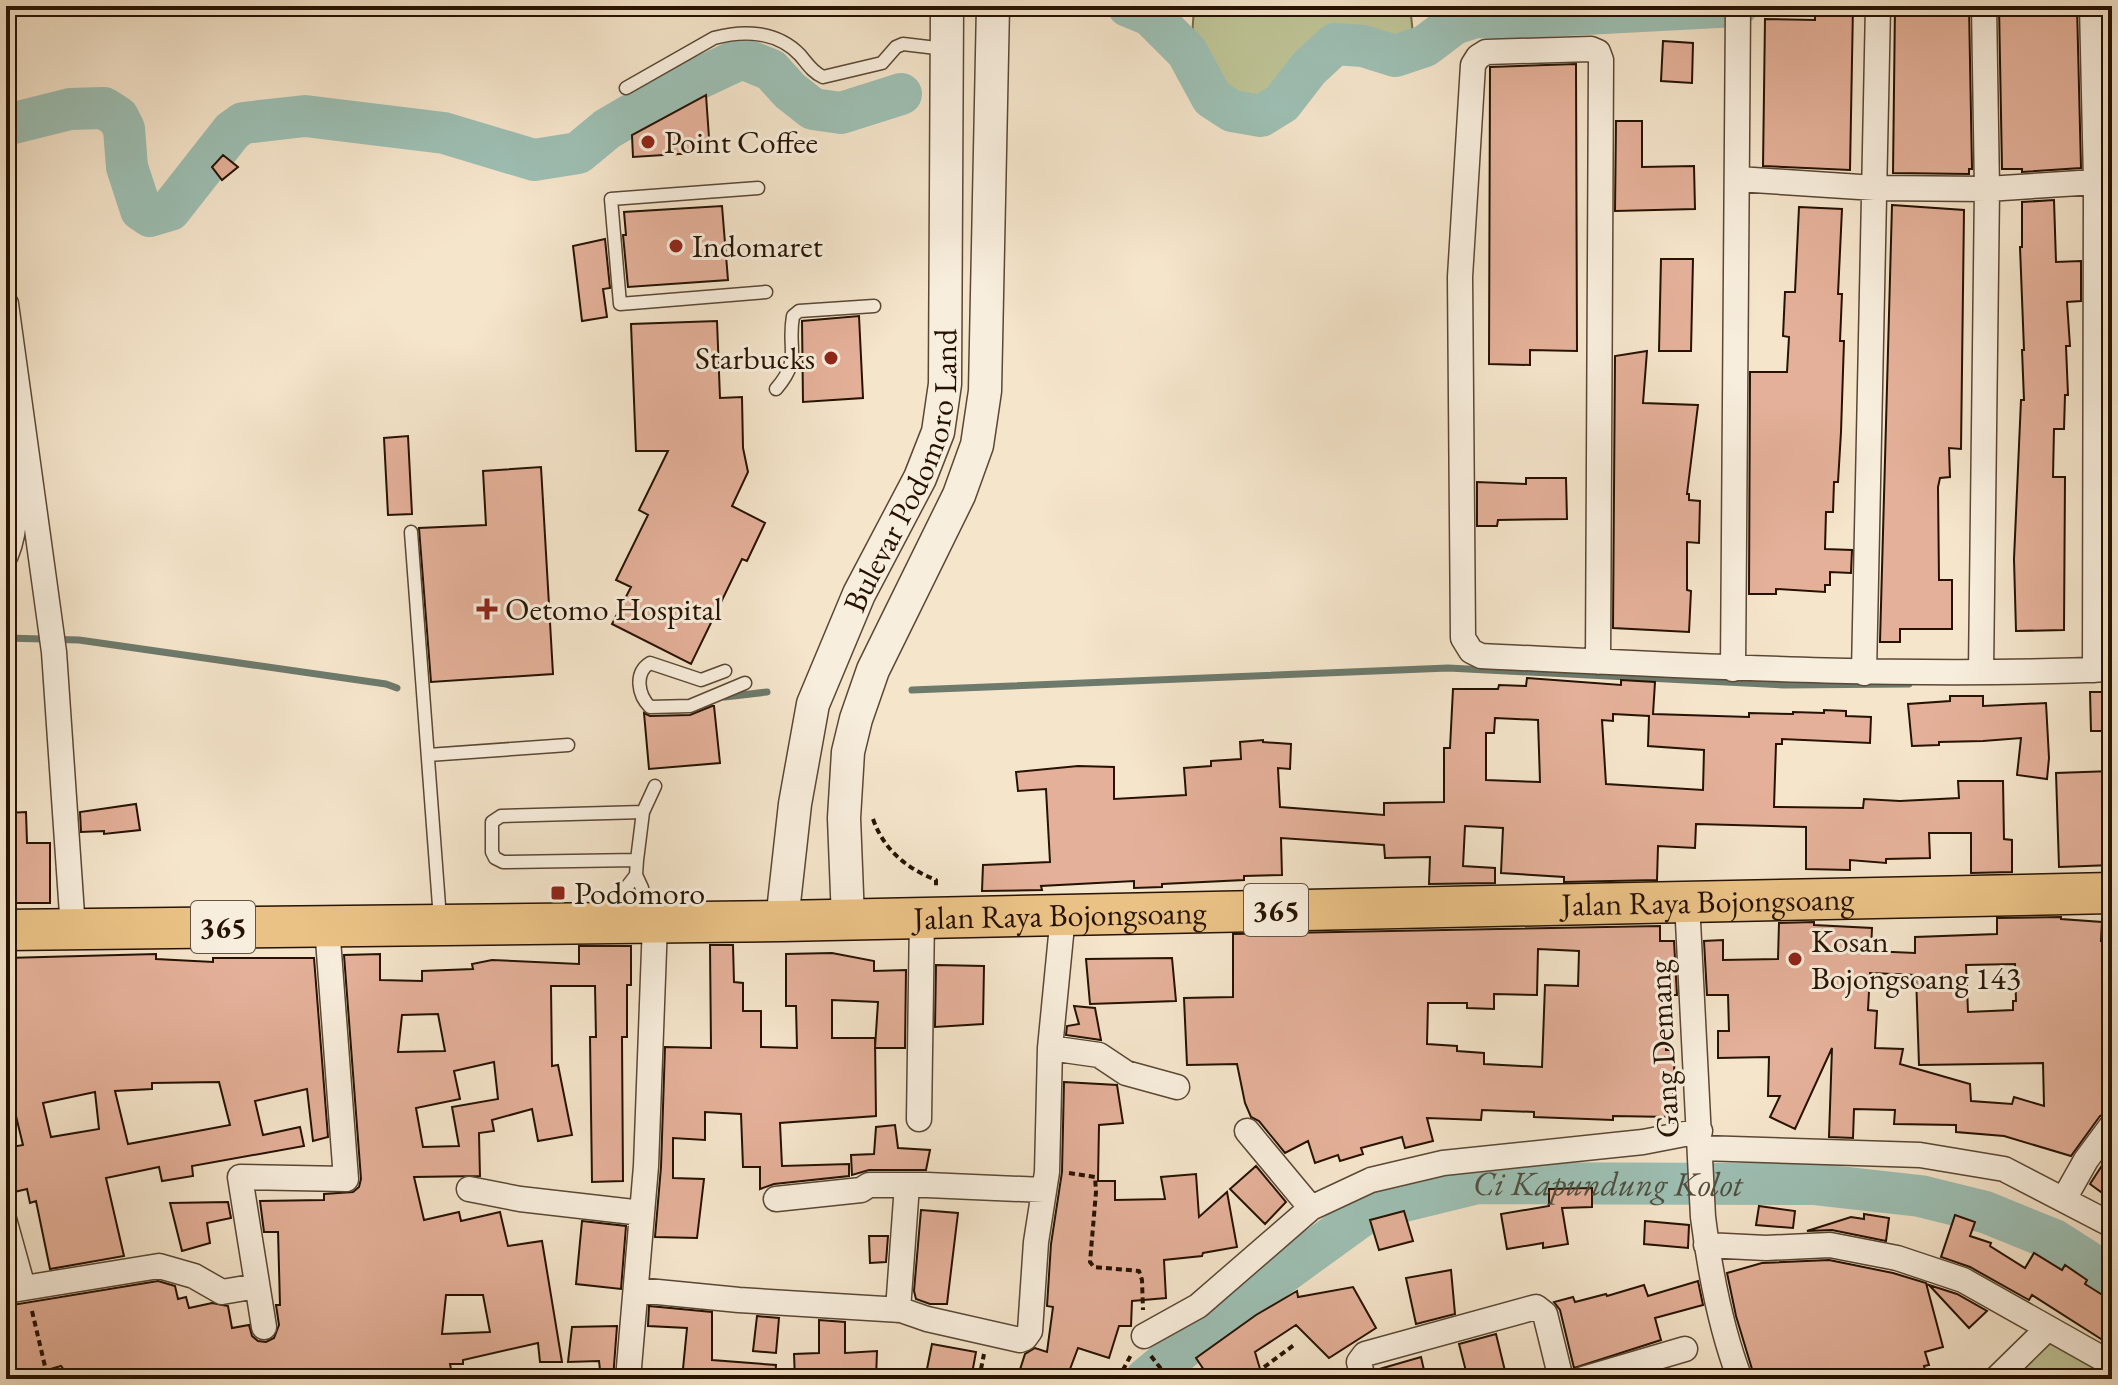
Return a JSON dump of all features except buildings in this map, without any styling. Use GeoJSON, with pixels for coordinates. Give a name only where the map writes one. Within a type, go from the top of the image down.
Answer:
{"type":"FeatureCollection","features":[{"type":"Feature","properties":{"kind":"main road","name":"Jalan Raya Bojongsoang"},"geometry":{"type":"LineString","coordinates":[[6,930],[782,921],[2112,893]]}},
{"type":"Feature","properties":{"kind":"street","name":"Bulevar Podomoro Land"},"geometry":{"type":"LineString","coordinates":[[782,921],[795,804],[813,704],[838,640],[920,478],[938,432],[945,384],[947,6]]}},
{"type":"Feature","properties":{"kind":"street","name":"Bulevar Podomoro Land"},"geometry":{"type":"LineString","coordinates":[[848,919],[844,818],[848,752],[873,670],[959,495],[977,445],[985,391],[993,6]]}},
{"type":"Feature","properties":{"kind":"street"},"geometry":{"type":"LineString","coordinates":[[1864,673],[1878,6]]}},
{"type":"Feature","properties":{"kind":"street"},"geometry":{"type":"LineString","coordinates":[[1981,672],[1987,189],[1984,6]]}},
{"type":"Feature","properties":{"kind":"street"},"geometry":{"type":"LineString","coordinates":[[1598,662],[1601,60],[1598,52],[1591,49],[1486,52],[1478,57],[1473,65],[1460,277],[1463,638],[1471,651],[1481,656],[1733,669],[1864,673],[2104,669],[2104,182],[2092,6]]}},
{"type":"Feature","properties":{"kind":"street"},"geometry":{"type":"LineString","coordinates":[[1733,669],[1738,12]]}},
{"type":"Feature","properties":{"kind":"street"},"geometry":{"type":"LineString","coordinates":[[945,114],[989,117]]}},
{"type":"Feature","properties":{"kind":"street"},"geometry":{"type":"LineString","coordinates":[[1738,179],[1875,188],[1987,189],[2104,182]]}},
{"type":"Feature","properties":{"kind":"street"},"geometry":{"type":"LineString","coordinates":[[6,304],[53,642],[73,929]]}},
{"type":"Feature","properties":{"kind":"street"},"geometry":{"type":"LineString","coordinates":[[6,450],[16,518],[6,555]]}},
{"type":"Feature","properties":{"kind":"street"},"geometry":{"type":"LineString","coordinates":[[805,746],[809,762],[814,769],[822,771],[835,766],[848,752]]}},
{"type":"Feature","properties":{"kind":"street","name":"Gang Demang"},"geometry":{"type":"LineString","coordinates":[[1687,902],[1706,1245],[1725,1334],[1740,1379]]}},
{"type":"Feature","properties":{"kind":"street"},"geometry":{"type":"LineString","coordinates":[[637,1290],[898,1310],[1020,1340],[1025,1338],[1030,1331],[1036,1242],[1045,1181],[1050,1048],[1063,915]]}},
{"type":"Feature","properties":{"kind":"street"},"geometry":{"type":"LineString","coordinates":[[919,1119],[922,917]]}},
{"type":"Feature","properties":{"kind":"street"},"geometry":{"type":"LineString","coordinates":[[628,1379],[642,1213],[642,922]]}},
{"type":"Feature","properties":{"kind":"street"},"geometry":{"type":"LineString","coordinates":[[264,1327],[240,1177],[346,1179],[327,926]]}},
{"type":"Feature","properties":{"kind":"street"},"geometry":{"type":"LineString","coordinates":[[1050,1048],[1099,1055],[1126,1073],[1177,1087]]}},
{"type":"Feature","properties":{"kind":"street"},"geometry":{"type":"LineString","coordinates":[[2064,1199],[2086,1160],[2112,1125]]}},
{"type":"Feature","properties":{"kind":"street"},"geometry":{"type":"LineString","coordinates":[[1247,1131],[1311,1208]]}},
{"type":"Feature","properties":{"kind":"street"},"geometry":{"type":"LineString","coordinates":[[1144,1342],[1198,1306],[1311,1208],[1371,1180],[1443,1163],[1643,1142],[1920,1155],[2004,1169],[2112,1225]]}},
{"type":"Feature","properties":{"kind":"street"},"geometry":{"type":"LineString","coordinates":[[776,1199],[861,1190],[869,1185],[1045,1181]]}},
{"type":"Feature","properties":{"kind":"street"},"geometry":{"type":"LineString","coordinates":[[898,1310],[907,1185]]}},
{"type":"Feature","properties":{"kind":"street"},"geometry":{"type":"LineString","coordinates":[[469,1189],[520,1199],[642,1213]]}},
{"type":"Feature","properties":{"kind":"street"},"geometry":{"type":"LineString","coordinates":[[6,1215],[16,1289],[159,1266],[194,1276],[222,1292],[257,1286]]}},
{"type":"Feature","properties":{"kind":"street"},"geometry":{"type":"LineString","coordinates":[[1706,1245],[1766,1248],[1830,1245],[1897,1258],[1963,1280],[2112,1364]]}},
{"type":"Feature","properties":{"kind":"street"},"geometry":{"type":"LineString","coordinates":[[1363,1379],[1359,1362],[1365,1354],[1536,1307],[1545,1314],[1561,1379]]}},
{"type":"Feature","properties":{"kind":"street"},"geometry":{"type":"LineString","coordinates":[[1996,1379],[2048,1328]]}},
{"type":"Feature","properties":{"kind":"street"},"geometry":{"type":"LineString","coordinates":[[1583,1379],[1685,1349]]}},
{"type":"Feature","properties":{"kind":"lane"},"geometry":{"type":"LineString","coordinates":[[626,88],[714,38],[729,34],[752,33],[777,39],[798,53],[817,75],[823,77],[882,63],[896,47],[903,44],[945,49]]}},
{"type":"Feature","properties":{"kind":"lane"},"geometry":{"type":"LineString","coordinates":[[758,188],[611,199],[620,304],[766,292]]}},
{"type":"Feature","properties":{"kind":"lane"},"geometry":{"type":"LineString","coordinates":[[776,389],[787,377],[792,365],[793,316],[799,311],[874,306]]}},
{"type":"Feature","properties":{"kind":"lane"},"geometry":{"type":"LineString","coordinates":[[411,532],[440,924]]}},
{"type":"Feature","properties":{"kind":"lane"},"geometry":{"type":"LineString","coordinates":[[725,671],[701,680],[650,663],[642,668],[639,675],[641,696],[650,707],[690,706],[745,683]]}},
{"type":"Feature","properties":{"kind":"lane"},"geometry":{"type":"LineString","coordinates":[[428,755],[568,745]]}},
{"type":"Feature","properties":{"kind":"lane"},"geometry":{"type":"LineString","coordinates":[[642,922],[642,888],[636,875],[637,860],[643,812],[655,786]]}},
{"type":"Feature","properties":{"kind":"lane"},"geometry":{"type":"LineString","coordinates":[[637,860],[503,862],[495,858],[492,852],[492,822],[501,816],[643,812]]}},
{"type":"Feature","properties":{"kind":"lane"},"geometry":{"type":"LineString","coordinates":[[636,875],[626,888],[642,922]]}},
{"type":"Feature","properties":{"kind":"path"},"geometry":{"type":"LineString","coordinates":[[1045,1181],[1087,1174],[1095,1177],[1090,1262],[1094,1267],[1139,1271],[1144,1342],[1169,1379]]}},
{"type":"Feature","properties":{"kind":"path"},"geometry":{"type":"LineString","coordinates":[[16,1289],[48,1379]]}},
{"type":"Feature","properties":{"kind":"path"},"geometry":{"type":"LineString","coordinates":[[1248,1379],[1294,1345]]}},
{"type":"Feature","properties":{"kind":"green space"},"geometry":{"type":"Polygon","coordinates":[[[1194,6],[1410,6],[1413,34],[1427,37],[1403,47],[1386,45],[1356,34],[1328,38],[1307,51],[1292,79],[1268,104],[1248,109],[1222,93],[1202,69],[1193,45],[1194,6]]]}},
{"type":"Feature","properties":{"kind":"green space"},"geometry":{"type":"Polygon","coordinates":[[[2052,1336],[2112,1372],[2112,1379],[2006,1379],[2052,1336]]]}},
{"type":"Feature","properties":{"kind":"waterway"},"geometry":{"type":"LineString","coordinates":[[1128,6],[1150,15],[1187,52],[1212,98],[1232,111],[1261,116],[1282,103],[1309,68],[1335,44],[1363,46],[1395,56],[1425,46],[1454,24],[1475,17],[1510,18],[1737,6]]}},
{"type":"Feature","properties":{"kind":"waterway"},"geometry":{"type":"LineString","coordinates":[[6,125],[70,109],[104,108],[118,117],[124,129],[127,167],[141,210],[150,216],[170,210],[232,131],[243,123],[305,116],[444,133],[534,160],[578,153],[607,129],[672,91],[742,58],[771,70],[790,91],[813,109],[841,113],[901,94]]}},
{"type":"Feature","properties":{"kind":"waterway"},"geometry":{"type":"LineString","coordinates":[[6,638],[79,640],[397,688]]}},
{"type":"Feature","properties":{"kind":"waterway"},"geometry":{"type":"LineString","coordinates":[[912,690],[1448,668],[1785,685],[1909,684]]}},
{"type":"Feature","properties":{"kind":"waterway"},"geometry":{"type":"LineString","coordinates":[[725,697],[767,692]]}},
{"type":"Feature","properties":{"kind":"waterway","name":"Ci Kapundung Kolot"},"geometry":{"type":"LineString","coordinates":[[1146,1379],[1211,1325],[1371,1209],[1477,1183],[1813,1184],[1920,1196],[1985,1212],[2054,1240],[2112,1277]]}},
{"type":"Feature","properties":{"kind":"place","name":"Point Coffee"},"geometry":{"type":"Point","coordinates":[648,142]}},
{"type":"Feature","properties":{"kind":"place","name":"Indomaret"},"geometry":{"type":"Point","coordinates":[676,246]}},
{"type":"Feature","properties":{"kind":"place","name":"Starbucks"},"geometry":{"type":"Point","coordinates":[831,358]}},
{"type":"Feature","properties":{"kind":"place","name":"Oetomo Hospital"},"geometry":{"type":"Point","coordinates":[487,609]}},
{"type":"Feature","properties":{"kind":"place","name":"Podomoro"},"geometry":{"type":"Point","coordinates":[558,893]}},
{"type":"Feature","properties":{"kind":"place","name":"Kosan Bojongsoang 143"},"geometry":{"type":"Point","coordinates":[1795,959]}}]}
